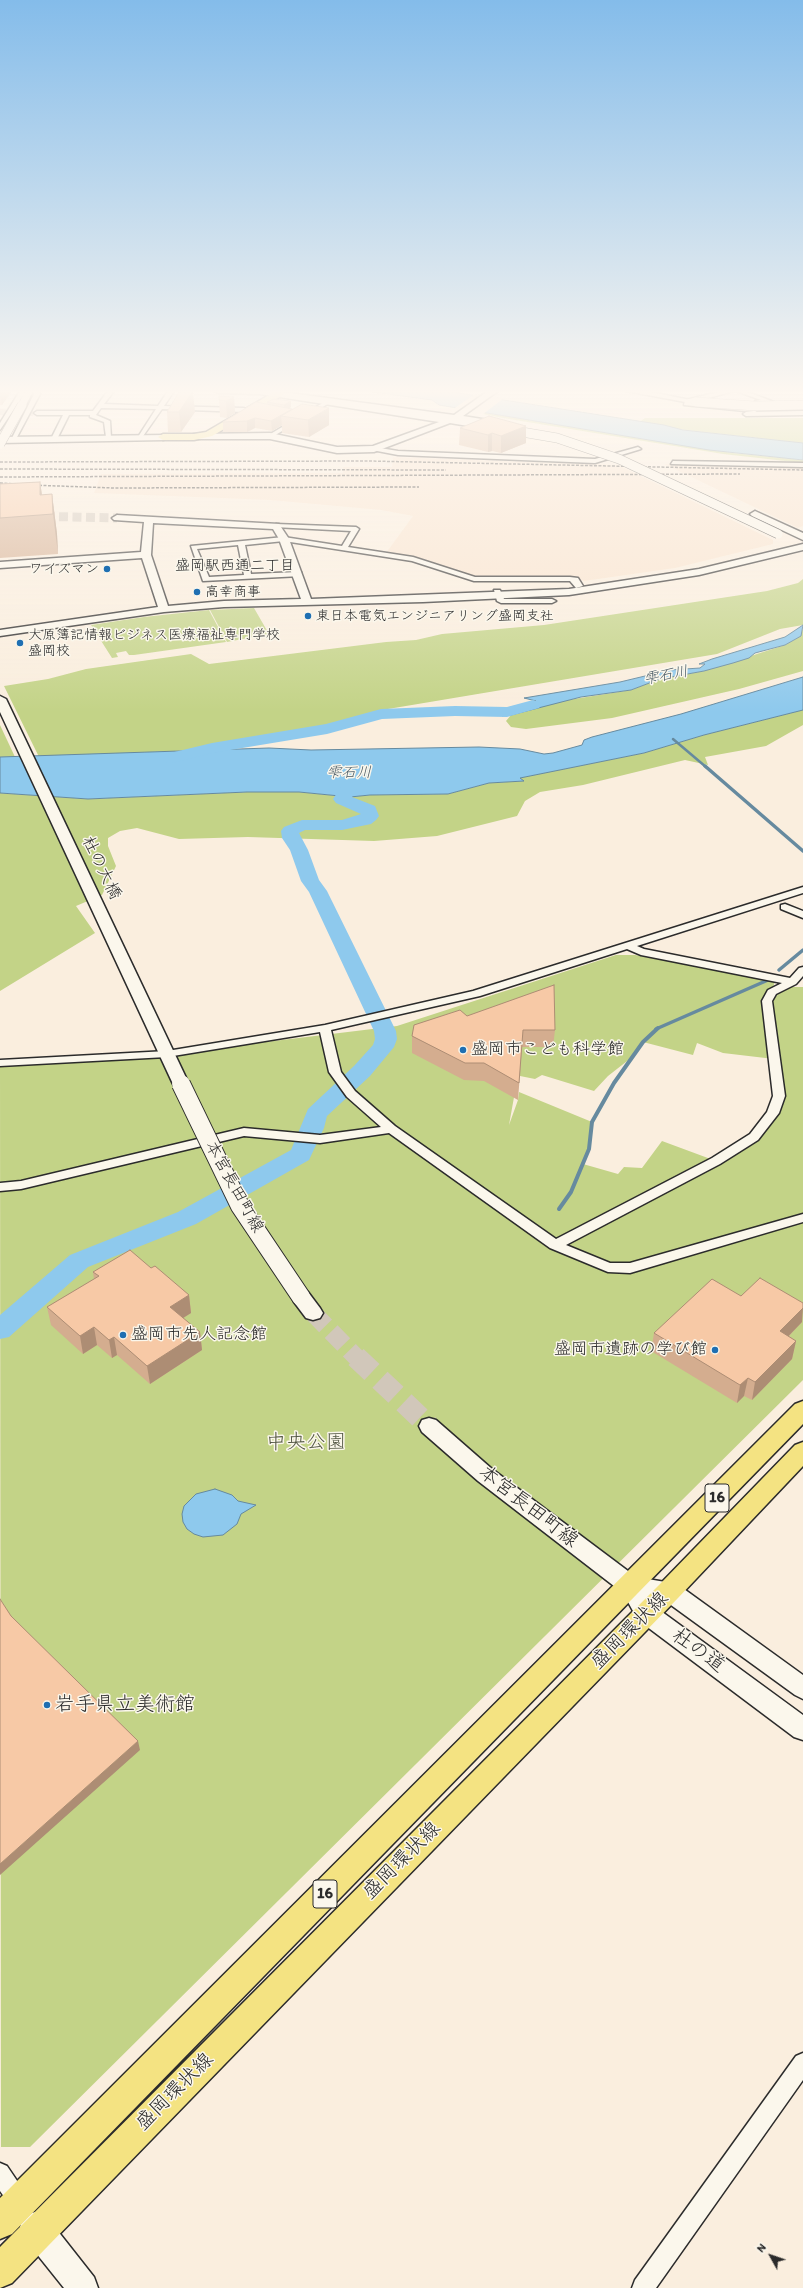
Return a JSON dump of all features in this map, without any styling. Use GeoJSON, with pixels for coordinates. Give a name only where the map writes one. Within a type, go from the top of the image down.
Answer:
{"type":"FeatureCollection","features":[{"type":"Feature","properties":{"kind":"main road","name":"盛岡環状線"},"geometry":{"type":"LineString","coordinates":[[10,2212],[631,1586],[803,1410]]}},
{"type":"Feature","properties":{"kind":"main road","name":"盛岡環状線"},"geometry":{"type":"LineString","coordinates":[[0,2271],[669,1591],[803,1451]]}},
{"type":"Feature","properties":{"kind":"street"},"geometry":{"type":"LineString","coordinates":[[701,498],[778,534],[802,543]]}},
{"type":"Feature","properties":{"kind":"street"},"geometry":{"type":"LineString","coordinates":[[723,498],[790,530],[802,543]]}},
{"type":"Feature","properties":{"kind":"street"},"geometry":{"type":"LineString","coordinates":[[117,518],[356,529],[344,548]]}},
{"type":"Feature","properties":{"kind":"street"},"geometry":{"type":"LineString","coordinates":[[149,519],[146,555],[163,607]]}},
{"type":"Feature","properties":{"kind":"street"},"geometry":{"type":"LineString","coordinates":[[276,526],[284,539],[307,598]]}},
{"type":"Feature","properties":{"kind":"street"},"geometry":{"type":"LineString","coordinates":[[298,574],[206,579],[193,547],[241,544],[284,539],[412,559],[474,579],[570,579],[575,580],[579,586]]}},
{"type":"Feature","properties":{"kind":"street"},"geometry":{"type":"LineString","coordinates":[[498,594],[579,586],[684,571],[802,543]]}},
{"type":"Feature","properties":{"kind":"street"},"geometry":{"type":"LineString","coordinates":[[0,633],[208,600],[569,592],[664,579],[744,562],[802,543]]}},
{"type":"Feature","properties":{"kind":"street"},"geometry":{"type":"LineString","coordinates":[[241,544],[248,576]]}},
{"type":"Feature","properties":{"kind":"street"},"geometry":{"type":"LineString","coordinates":[[0,565],[146,555]]}},
{"type":"Feature","properties":{"kind":"street"},"geometry":{"type":"LineString","coordinates":[[498,594],[501,601],[552,601]]}},
{"type":"Feature","properties":{"kind":"street"},"geometry":{"type":"LineString","coordinates":[[0,627],[163,607]]}},
{"type":"Feature","properties":{"kind":"street","name":"杜の大橋"},"geometry":{"type":"LineString","coordinates":[[0,699],[108,924],[164,1047]]}},
{"type":"Feature","properties":{"kind":"street"},"geometry":{"type":"LineString","coordinates":[[0,1063],[164,1047],[325,1028],[476,994],[803,890]]}},
{"type":"Feature","properties":{"kind":"street"},"geometry":{"type":"LineString","coordinates":[[785,906],[803,914]]}},
{"type":"Feature","properties":{"kind":"street"},"geometry":{"type":"LineString","coordinates":[[629,946],[641,952],[797,982]]}},
{"type":"Feature","properties":{"kind":"street"},"geometry":{"type":"LineString","coordinates":[[555,1245],[716,1161],[754,1137],[773,1113],[779,1096],[767,1001],[772,992],[797,982],[803,970]]}},
{"type":"Feature","properties":{"kind":"street"},"geometry":{"type":"LineString","coordinates":[[325,1028],[335,1072],[351,1094],[391,1129],[555,1245],[608,1267],[630,1268],[803,1218]]}},
{"type":"Feature","properties":{"kind":"street","name":"本宮長田町線"},"geometry":{"type":"LineString","coordinates":[[164,1047],[240,1206],[313,1313]]}},
{"type":"Feature","properties":{"kind":"street"},"geometry":{"type":"LineString","coordinates":[[0,1187],[21,1185],[244,1132],[310,1139],[391,1129]]}},
{"type":"Feature","properties":{"kind":"street","name":"本宮長田町線"},"geometry":{"type":"LineString","coordinates":[[428,1426],[485,1475],[631,1586]]}},
{"type":"Feature","properties":{"kind":"street","name":"杜の道"},"geometry":{"type":"LineString","coordinates":[[631,1586],[669,1591],[803,1688]]}},
{"type":"Feature","properties":{"kind":"street","name":"杜の道"},"geometry":{"type":"LineString","coordinates":[[631,1586],[646,1613],[803,1729]]}},
{"type":"Feature","properties":{"kind":"street"},"geometry":{"type":"LineString","coordinates":[[643,2288],[803,2063]]}},
{"type":"Feature","properties":{"kind":"street"},"geometry":{"type":"LineString","coordinates":[[0,2173],[10,2212],[38,2232],[83,2288]]}},
{"type":"Feature","properties":{"kind":"shaded area"},"geometry":{"type":"Polygon","coordinates":[[[214,498],[686,498],[773,540],[773,544],[675,568],[584,581],[574,577],[481,577],[463,574],[415,557],[386,553],[413,516],[381,510],[270,500],[214,498]]]}},
{"type":"Feature","properties":{"kind":"shaded area"},"geometry":{"type":"Polygon","coordinates":[[[735,498],[803,498],[803,526],[798,528],[735,498]]]}},
{"type":"Feature","properties":{"kind":"green space"},"geometry":{"type":"Polygon","coordinates":[[[803,579],[803,625],[780,629],[717,654],[382,710],[318,728],[197,750],[39,757],[4,686],[48,679],[86,669],[191,654],[209,664],[386,642],[416,640],[442,634],[544,625],[767,591],[798,583],[803,579]]]}},
{"type":"Feature","properties":{"kind":"green space"},"geometry":{"type":"Polygon","coordinates":[[[254,608],[269,634],[227,642],[210,610],[254,608]]]}},
{"type":"Feature","properties":{"kind":"green space"},"geometry":{"type":"Polygon","coordinates":[[[209,610],[226,642],[134,655],[129,655],[126,651],[116,653],[118,657],[112,658],[91,625],[144,617],[209,610]]]}},
{"type":"Feature","properties":{"kind":"green space"},"geometry":{"type":"Polygon","coordinates":[[[803,629],[803,671],[739,689],[612,718],[526,729],[511,727],[506,721],[511,715],[555,702],[631,690],[660,679],[704,671],[785,645],[797,638],[803,629]]]}},
{"type":"Feature","properties":{"kind":"green space"},"geometry":{"type":"Polygon","coordinates":[[[803,710],[803,725],[766,746],[705,757],[708,765],[685,760],[583,785],[540,792],[525,801],[517,816],[437,836],[374,841],[248,837],[179,839],[137,828],[120,831],[108,838],[108,846],[116,866],[102,895],[76,906],[95,933],[0,991],[0,793],[88,799],[247,792],[299,792],[350,797],[370,795],[448,794],[489,783],[523,781],[519,778],[644,753],[704,735],[803,710]]]}},
{"type":"Feature","properties":{"kind":"green space"},"geometry":{"type":"Polygon","coordinates":[[[0,725],[15,757],[0,757],[0,725]]]}},
{"type":"Feature","properties":{"kind":"green space","name":"中央公園"},"geometry":{"type":"Polygon","coordinates":[[[616,955],[635,955],[775,981],[772,991],[788,987],[803,987],[803,1380],[30,2147],[1,2147],[0,1063],[167,1054],[397,1026],[616,955]],[[643,1042],[631,1058],[608,1076],[594,1091],[542,1075],[535,1079],[520,1076],[520,1064],[509,1125],[518,1100],[519,1092],[592,1122],[589,1149],[583,1164],[618,1174],[624,1167],[642,1168],[662,1141],[716,1161],[754,1137],[773,1113],[774,1059],[723,1053],[697,1043],[693,1055],[643,1042]]]}},
{"type":"Feature","properties":{"kind":"water","name":"雫石川"},"geometry":{"type":"Polygon","coordinates":[[[803,625],[801,636],[785,645],[755,653],[749,658],[733,663],[704,671],[660,679],[631,690],[581,697],[502,716],[503,709],[536,701],[524,698],[620,682],[670,670],[700,668],[705,664],[699,664],[712,659],[785,637],[803,625]]]}},
{"type":"Feature","properties":{"kind":"water","name":"雫石川"},"geometry":{"type":"Polygon","coordinates":[[[803,677],[803,710],[704,735],[644,753],[520,778],[524,781],[489,783],[448,794],[370,795],[350,797],[299,792],[247,792],[88,799],[0,793],[0,757],[269,748],[311,750],[479,747],[520,749],[544,754],[553,753],[582,745],[584,740],[592,737],[681,714],[803,677]]]}},
{"type":"Feature","properties":{"kind":"water"},"geometry":{"type":"Polygon","coordinates":[[[215,1489],[232,1495],[238,1501],[256,1505],[241,1514],[237,1524],[223,1535],[203,1537],[194,1534],[187,1529],[183,1522],[182,1514],[184,1506],[196,1494],[215,1489]]]}},
{"type":"Feature","properties":{"kind":"building"},"geometry":{"type":"Polygon","coordinates":[[[0,498],[52,498],[53,514],[0,518],[0,498]]]}},
{"type":"Feature","properties":{"kind":"building","name":"盛岡市こども科学館"},"geometry":{"type":"Polygon","coordinates":[[[554,985],[555,1030],[523,1030],[519,1083],[484,1063],[465,1063],[412,1036],[414,1025],[460,1010],[467,1016],[554,985]]]}},
{"type":"Feature","properties":{"kind":"building","name":"盛岡市先人記念館"},"geometry":{"type":"Polygon","coordinates":[[[130,1250],[151,1268],[155,1266],[189,1295],[170,1307],[200,1332],[147,1366],[114,1337],[109,1340],[94,1327],[80,1336],[47,1307],[99,1276],[93,1272],[130,1250]]]}},
{"type":"Feature","properties":{"kind":"building","name":"盛岡市遺跡の学び館"},"geometry":{"type":"Polygon","coordinates":[[[760,1278],[803,1303],[803,1308],[780,1331],[796,1341],[755,1382],[748,1378],[740,1385],[654,1333],[712,1279],[741,1296],[760,1278]]]}},
{"type":"Feature","properties":{"kind":"building","name":"岩手県立美術館"},"geometry":{"type":"Polygon","coordinates":[[[0,1599],[11,1616],[138,1741],[0,1864],[0,1599]]]}},
{"type":"Feature","properties":{"kind":"waterway","name":"雫石川"},"geometry":{"type":"LineString","coordinates":[[172,758],[212,748],[327,729],[381,714],[455,711],[507,712],[533,705]]}},
{"type":"Feature","properties":{"kind":"waterway"},"geometry":{"type":"LineString","coordinates":[[673,739],[706,767]]}},
{"type":"Feature","properties":{"kind":"waterway"},"geometry":{"type":"LineString","coordinates":[[705,766],[803,851]]}},
{"type":"Feature","properties":{"kind":"waterway"},"geometry":{"type":"LineString","coordinates":[[0,1330],[79,1261],[187,1218],[301,1155],[313,1128],[316,1114],[362,1071],[383,1047],[386,1039],[385,1031],[318,891],[310,881],[299,850],[291,838],[290,831],[302,825],[342,825],[365,820],[370,816],[369,810],[342,799],[360,771]]}},
{"type":"Feature","properties":{"kind":"waterway"},"geometry":{"type":"LineString","coordinates":[[779,970],[803,950]]}},
{"type":"Feature","properties":{"kind":"waterway"},"geometry":{"type":"LineString","coordinates":[[658,1028],[768,980]]}},
{"type":"Feature","properties":{"kind":"waterway"},"geometry":{"type":"LineString","coordinates":[[559,1209],[571,1192],[589,1149],[592,1122],[614,1083],[643,1042],[658,1028]]}},
{"type":"Feature","properties":{"kind":"tunnel"},"geometry":{"type":"LineString","coordinates":[[32,516],[117,518]]}},
{"type":"Feature","properties":{"kind":"tunnel"},"geometry":{"type":"LineString","coordinates":[[313,1313],[356,1357]]}},
{"type":"Feature","properties":{"kind":"tunnel"},"geometry":{"type":"LineString","coordinates":[[356,1357],[429,1426]]}},
{"type":"Feature","properties":{"kind":"place","name":"ワイズマン"},"geometry":{"type":"Point","coordinates":[107,569]}},
{"type":"Feature","properties":{"kind":"place","name":"高幸商事"},"geometry":{"type":"Point","coordinates":[197,592]}},
{"type":"Feature","properties":{"kind":"place","name":"東日本電気エンジニアリング盛岡支社"},"geometry":{"type":"Point","coordinates":[308,616]}},
{"type":"Feature","properties":{"kind":"place","name":"大原簿記情報ビジネス医療福祉専門学校 盛岡校"},"geometry":{"type":"Point","coordinates":[20,643]}},
{"type":"Feature","properties":{"kind":"place","name":"盛岡市こども科学館"},"geometry":{"type":"Point","coordinates":[463,1050]}},
{"type":"Feature","properties":{"kind":"place","name":"盛岡市先人記念館"},"geometry":{"type":"Point","coordinates":[123,1335]}},
{"type":"Feature","properties":{"kind":"place","name":"盛岡市遺跡の学び館"},"geometry":{"type":"Point","coordinates":[715,1350]}},
{"type":"Feature","properties":{"kind":"place","name":"岩手県立美術館"},"geometry":{"type":"Point","coordinates":[47,1705]}},
{"type":"Feature","properties":{"kind":"district","name":"盛岡駅西通二丁目"},"geometry":{"type":"Point","coordinates":[235,566]}}]}
